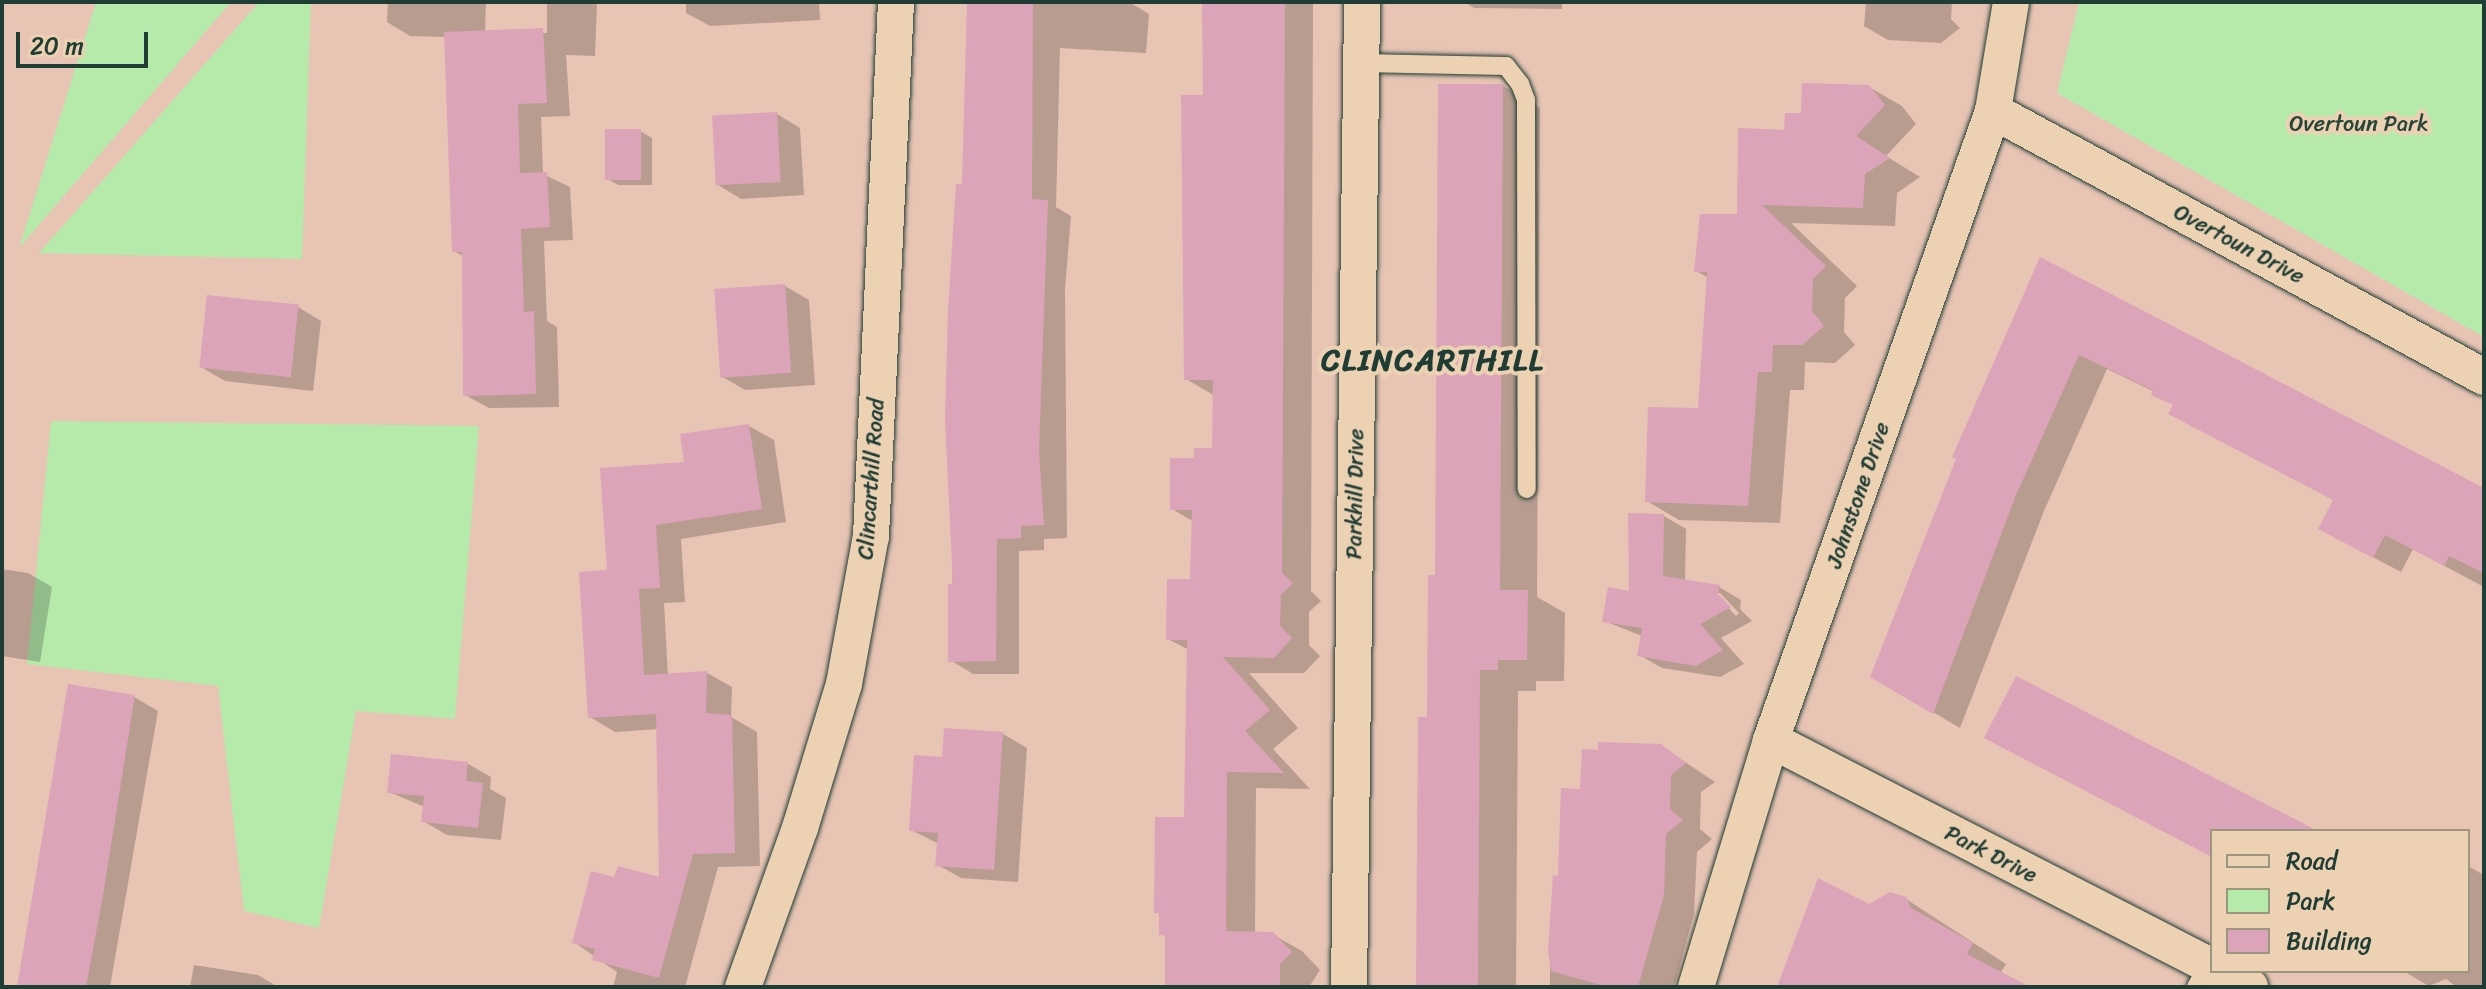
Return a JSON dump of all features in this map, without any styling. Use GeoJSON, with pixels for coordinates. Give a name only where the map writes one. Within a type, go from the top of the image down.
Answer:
{"type":"FeatureCollection","features":[{"type":"Feature","properties":{"kind":"street","name":"Clincarthill Road"},"geometry":{"type":"LineString","coordinates":[[743,987],[800,828],[844,684],[871,536],[896,2]]}},
{"type":"Feature","properties":{"kind":"street","name":"Parkhill Drive"},"geometry":{"type":"LineString","coordinates":[[1349,987],[1362,2]]}},
{"type":"Feature","properties":{"kind":"street","name":"Johnstone Drive"},"geometry":{"type":"LineString","coordinates":[[1696,987],[1771,740],[1993,111],[2011,2]]}},
{"type":"Feature","properties":{"kind":"street","name":"Overtoun Drive"},"geometry":{"type":"LineString","coordinates":[[1993,111],[2484,377]]}},
{"type":"Feature","properties":{"kind":"street","name":"Park Drive"},"geometry":{"type":"LineString","coordinates":[[1771,740],[2209,973],[2250,987]]}},
{"type":"Feature","properties":{"kind":"lane"},"geometry":{"type":"LineString","coordinates":[[1361,63],[1491,64],[1506,66],[1520,84],[1526,100],[1527,489]]}},
{"type":"Feature","properties":{"kind":"green space"},"geometry":{"type":"Polygon","coordinates":[[[96,2],[231,2],[19,248],[96,2]]]}},
{"type":"Feature","properties":{"kind":"green space"},"geometry":{"type":"Polygon","coordinates":[[[259,2],[311,2],[302,259],[39,253],[259,2]]]}},
{"type":"Feature","properties":{"kind":"green space","name":"Overtoun Park"},"geometry":{"type":"Polygon","coordinates":[[[2079,2],[2484,2],[2484,337],[2057,93],[2079,2]]]}},
{"type":"Feature","properties":{"kind":"green space"},"geometry":{"type":"Polygon","coordinates":[[[51,421],[479,426],[455,719],[356,711],[319,928],[244,911],[218,686],[27,664],[51,421]]]}},
{"type":"Feature","properties":{"kind":"building"},"geometry":{"type":"Polygon","coordinates":[[[967,2],[1033,2],[1032,199],[1048,200],[1039,450],[1044,525],[1021,526],[1021,538],[997,539],[996,661],[948,662],[948,584],[953,584],[945,420],[948,310],[956,184],[962,184],[967,2]]]}},
{"type":"Feature","properties":{"kind":"building"},"geometry":{"type":"Polygon","coordinates":[[[1202,2],[1285,2],[1282,573],[1293,583],[1281,595],[1280,626],[1292,638],[1274,658],[1223,657],[1270,710],[1245,731],[1284,773],[1227,772],[1226,931],[1273,932],[1292,952],[1280,964],[1280,987],[1165,987],[1165,935],[1159,935],[1159,913],[1154,913],[1155,817],[1184,817],[1187,640],[1166,640],[1167,579],[1190,579],[1192,510],[1170,510],[1170,458],[1194,458],[1194,448],[1212,448],[1213,380],[1184,380],[1181,95],[1203,95],[1202,2]]]}},
{"type":"Feature","properties":{"kind":"building"},"geometry":{"type":"Polygon","coordinates":[[[543,28],[547,103],[518,104],[520,173],[547,172],[550,227],[521,229],[524,312],[534,311],[536,394],[463,396],[462,252],[452,252],[444,32],[543,28]]]}},
{"type":"Feature","properties":{"kind":"building"},"geometry":{"type":"Polygon","coordinates":[[[1802,83],[1869,85],[1885,105],[1856,136],[1890,158],[1865,174],[1863,208],[1762,205],[1826,266],[1813,279],[1812,311],[1824,326],[1802,345],[1773,345],[1772,372],[1758,372],[1748,506],[1645,502],[1648,407],[1698,408],[1707,272],[1694,272],[1700,214],[1737,214],[1738,128],[1784,130],[1785,113],[1801,113],[1802,83]]]}},
{"type":"Feature","properties":{"kind":"building"},"geometry":{"type":"Polygon","coordinates":[[[1438,84],[1503,84],[1500,590],[1528,590],[1527,660],[1498,660],[1498,670],[1480,670],[1478,987],[1416,987],[1418,717],[1427,717],[1428,575],[1435,575],[1438,84]]]}},
{"type":"Feature","properties":{"kind":"building"},"geometry":{"type":"Polygon","coordinates":[[[777,112],[781,182],[716,185],[712,115],[777,112]]]}},
{"type":"Feature","properties":{"kind":"building"},"geometry":{"type":"Polygon","coordinates":[[[605,129],[641,129],[641,180],[605,180],[605,129]]]}},
{"type":"Feature","properties":{"kind":"building"},"geometry":{"type":"Polygon","coordinates":[[[2040,257],[2484,488],[2484,573],[2449,556],[2444,566],[2385,535],[2373,558],[2318,529],[2333,500],[2168,414],[2173,405],[2151,395],[2153,390],[2079,355],[2016,495],[1933,714],[1870,677],[1956,459],[1952,457],[2040,257]]]}},
{"type":"Feature","properties":{"kind":"building"},"geometry":{"type":"Polygon","coordinates":[[[785,284],[791,373],[720,378],[714,289],[785,284]]]}},
{"type":"Feature","properties":{"kind":"building"},"geometry":{"type":"Polygon","coordinates":[[[207,295],[298,305],[291,377],[199,368],[207,295]]]}},
{"type":"Feature","properties":{"kind":"building"},"geometry":{"type":"Polygon","coordinates":[[[749,424],[762,509],[656,525],[660,588],[639,589],[644,675],[707,671],[706,713],[732,715],[735,853],[693,854],[659,978],[592,960],[595,949],[572,943],[591,871],[614,877],[618,866],[659,877],[656,714],[588,718],[579,572],[607,570],[600,468],[684,462],[680,434],[749,424]]]}},
{"type":"Feature","properties":{"kind":"building"},"geometry":{"type":"Polygon","coordinates":[[[1628,513],[1664,514],[1663,576],[1720,585],[1718,594],[1731,607],[1700,624],[1723,650],[1696,666],[1637,656],[1642,628],[1602,622],[1608,587],[1629,591],[1628,513]]]}},
{"type":"Feature","properties":{"kind":"building"},"geometry":{"type":"Polygon","coordinates":[[[2016,676],[2314,829],[2210,829],[2210,856],[1984,738],[2016,676]]]}},
{"type":"Feature","properties":{"kind":"building"},"geometry":{"type":"Polygon","coordinates":[[[68,684],[135,695],[103,895],[86,987],[17,987],[68,684]]]}},
{"type":"Feature","properties":{"kind":"building"},"geometry":{"type":"Polygon","coordinates":[[[944,728],[1003,732],[994,870],[935,866],[938,833],[909,831],[914,755],[942,757],[944,728]]]}},
{"type":"Feature","properties":{"kind":"building"},"geometry":{"type":"Polygon","coordinates":[[[1598,742],[1661,744],[1686,763],[1671,775],[1670,809],[1683,820],[1666,834],[1664,895],[1638,987],[1608,987],[1551,971],[1548,950],[1553,875],[1558,876],[1561,788],[1580,789],[1582,749],[1598,750],[1598,742]]]}},
{"type":"Feature","properties":{"kind":"building"},"geometry":{"type":"Polygon","coordinates":[[[391,754],[468,762],[466,781],[483,783],[478,828],[421,822],[424,796],[387,793],[391,754]]]}},
{"type":"Feature","properties":{"kind":"building"},"geometry":{"type":"Polygon","coordinates":[[[1818,878],[1869,904],[1890,892],[1906,897],[1911,908],[1973,943],[1967,954],[2030,987],[1777,987],[1818,878]]]}},
{"type":"Feature","properties":{"kind":"district","name":"CLINCARTHILL"},"geometry":{"type":"Point","coordinates":[1433,360]}}]}
